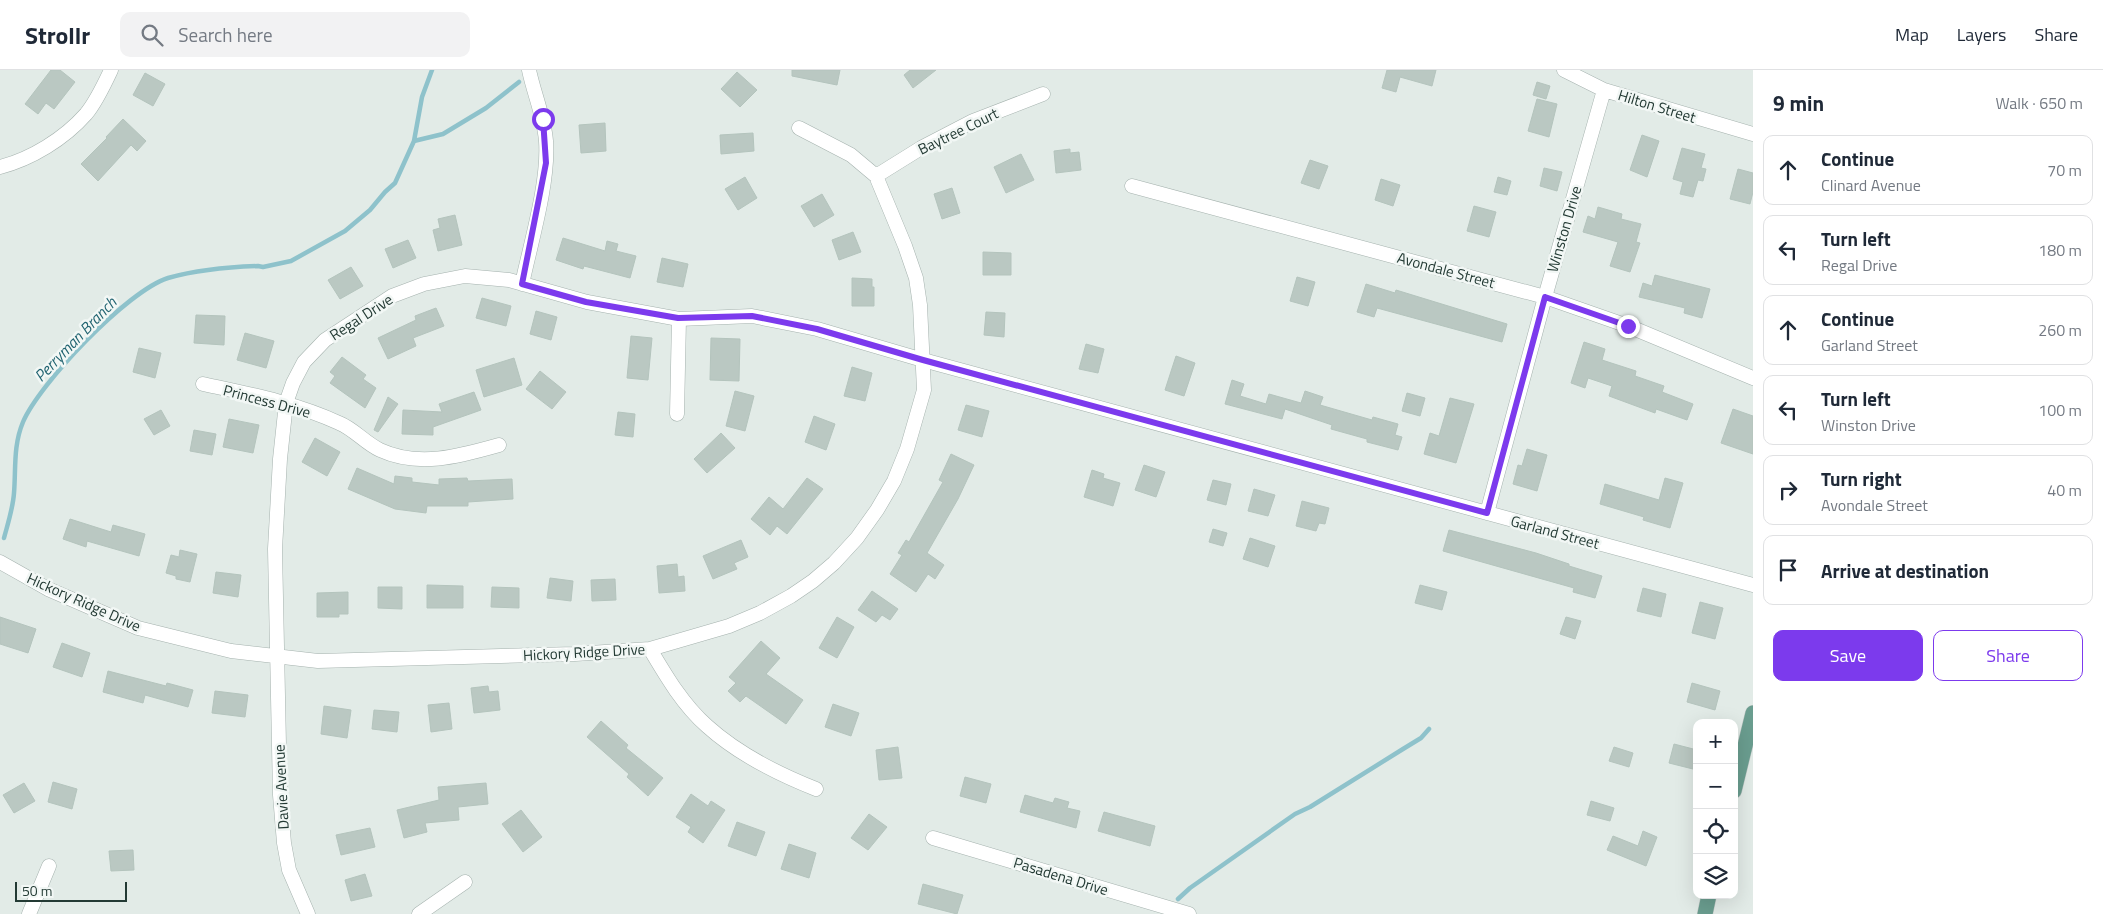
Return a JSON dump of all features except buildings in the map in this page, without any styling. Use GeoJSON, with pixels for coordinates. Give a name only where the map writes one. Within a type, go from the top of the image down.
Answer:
{"type":"FeatureCollection","features":[{"type":"Feature","properties":{"kind":"main road"},"geometry":{"type":"LineString","coordinates":[[1738,775],[1753,713]]}},
{"type":"Feature","properties":{"kind":"main road"},"geometry":{"type":"LineString","coordinates":[[1705,914],[1708,899]]}},
{"type":"Feature","properties":{"kind":"street"},"geometry":{"type":"LineString","coordinates":[[0,167],[19,162],[54,142],[86,114],[102,89],[111,70]]}},
{"type":"Feature","properties":{"kind":"street"},"geometry":{"type":"LineString","coordinates":[[522,284],[546,163],[543,119],[529,70]]}},
{"type":"Feature","properties":{"kind":"street","name":"Hilton Street"},"geometry":{"type":"LineString","coordinates":[[1564,70],[1604,90],[1753,134]]}},
{"type":"Feature","properties":{"kind":"street","name":"Winston Drive"},"geometry":{"type":"LineString","coordinates":[[1487,513],[1545,297],[1604,90]]}},
{"type":"Feature","properties":{"kind":"street","name":"Baytree Court"},"geometry":{"type":"LineString","coordinates":[[876,176],[973,120],[1043,94]]}},
{"type":"Feature","properties":{"kind":"street","name":"Hickory Ridge Drive"},"geometry":{"type":"LineString","coordinates":[[0,562],[48,589],[138,628],[230,651],[318,661],[375,661],[575,654],[650,649],[729,626],[760,613],[813,581],[834,563],[857,538],[894,481],[907,449],[924,390],[920,305],[916,278],[876,176],[851,155],[799,128]]}},
{"type":"Feature","properties":{"kind":"street","name":"Avondale Street"},"geometry":{"type":"LineString","coordinates":[[1132,186],[1545,297],[1628,326],[1753,378]]}},
{"type":"Feature","properties":{"kind":"street","name":"Regal Drive"},"geometry":{"type":"LineString","coordinates":[[276,656],[275,549],[280,459],[286,403],[293,383],[304,362],[325,340],[392,296],[424,284],[465,276],[509,280],[586,302],[678,318],[752,316],[817,329],[923,360]]}},
{"type":"Feature","properties":{"kind":"street"},"geometry":{"type":"LineString","coordinates":[[677,414],[678,318]]}},
{"type":"Feature","properties":{"kind":"street","name":"Garland Street"},"geometry":{"type":"LineString","coordinates":[[923,360],[1753,585]]}},
{"type":"Feature","properties":{"kind":"street","name":"Princess Drive"},"geometry":{"type":"LineString","coordinates":[[203,384],[286,403],[340,423],[378,449],[397,457],[425,460],[453,457],[499,445]]}},
{"type":"Feature","properties":{"kind":"street"},"geometry":{"type":"LineString","coordinates":[[650,649],[673,685],[707,726],[728,743],[787,778],[816,789]]}},
{"type":"Feature","properties":{"kind":"street","name":"Davie Avenue"},"geometry":{"type":"LineString","coordinates":[[276,656],[280,795],[284,843],[289,870],[308,914]]}},
{"type":"Feature","properties":{"kind":"street","name":"Pasadena Drive"},"geometry":{"type":"LineString","coordinates":[[934,838],[1189,914]]}},
{"type":"Feature","properties":{"kind":"street"},"geometry":{"type":"LineString","coordinates":[[29,914],[49,866]]}},
{"type":"Feature","properties":{"kind":"street"},"geometry":{"type":"LineString","coordinates":[[419,914],[466,882]]}},
{"type":"Feature","properties":{"kind":"waterway","name":"Perryman Branch"},"geometry":{"type":"LineString","coordinates":[[4,538],[13,499],[16,449],[23,422],[32,405],[65,363],[108,319],[151,286],[168,278],[190,273],[247,266],[263,267],[291,261],[345,231],[370,210],[395,183],[414,141],[422,97],[432,70]]}},
{"type":"Feature","properties":{"kind":"waterway"},"geometry":{"type":"LineString","coordinates":[[414,141],[443,134],[486,108],[519,82]]}},
{"type":"Feature","properties":{"kind":"waterway"},"geometry":{"type":"LineString","coordinates":[[1178,899],[1190,888],[1295,814],[1310,807],[1421,738],[1429,729]]}},
{"type":"Feature","properties":{"kind":"route"},"geometry":{"type":"LineString","coordinates":[[543,119],[546,163],[522,284],[586,302],[678,318],[752,316],[817,329],[923,360],[1487,513],[1545,297],[1628,326]]}}]}
